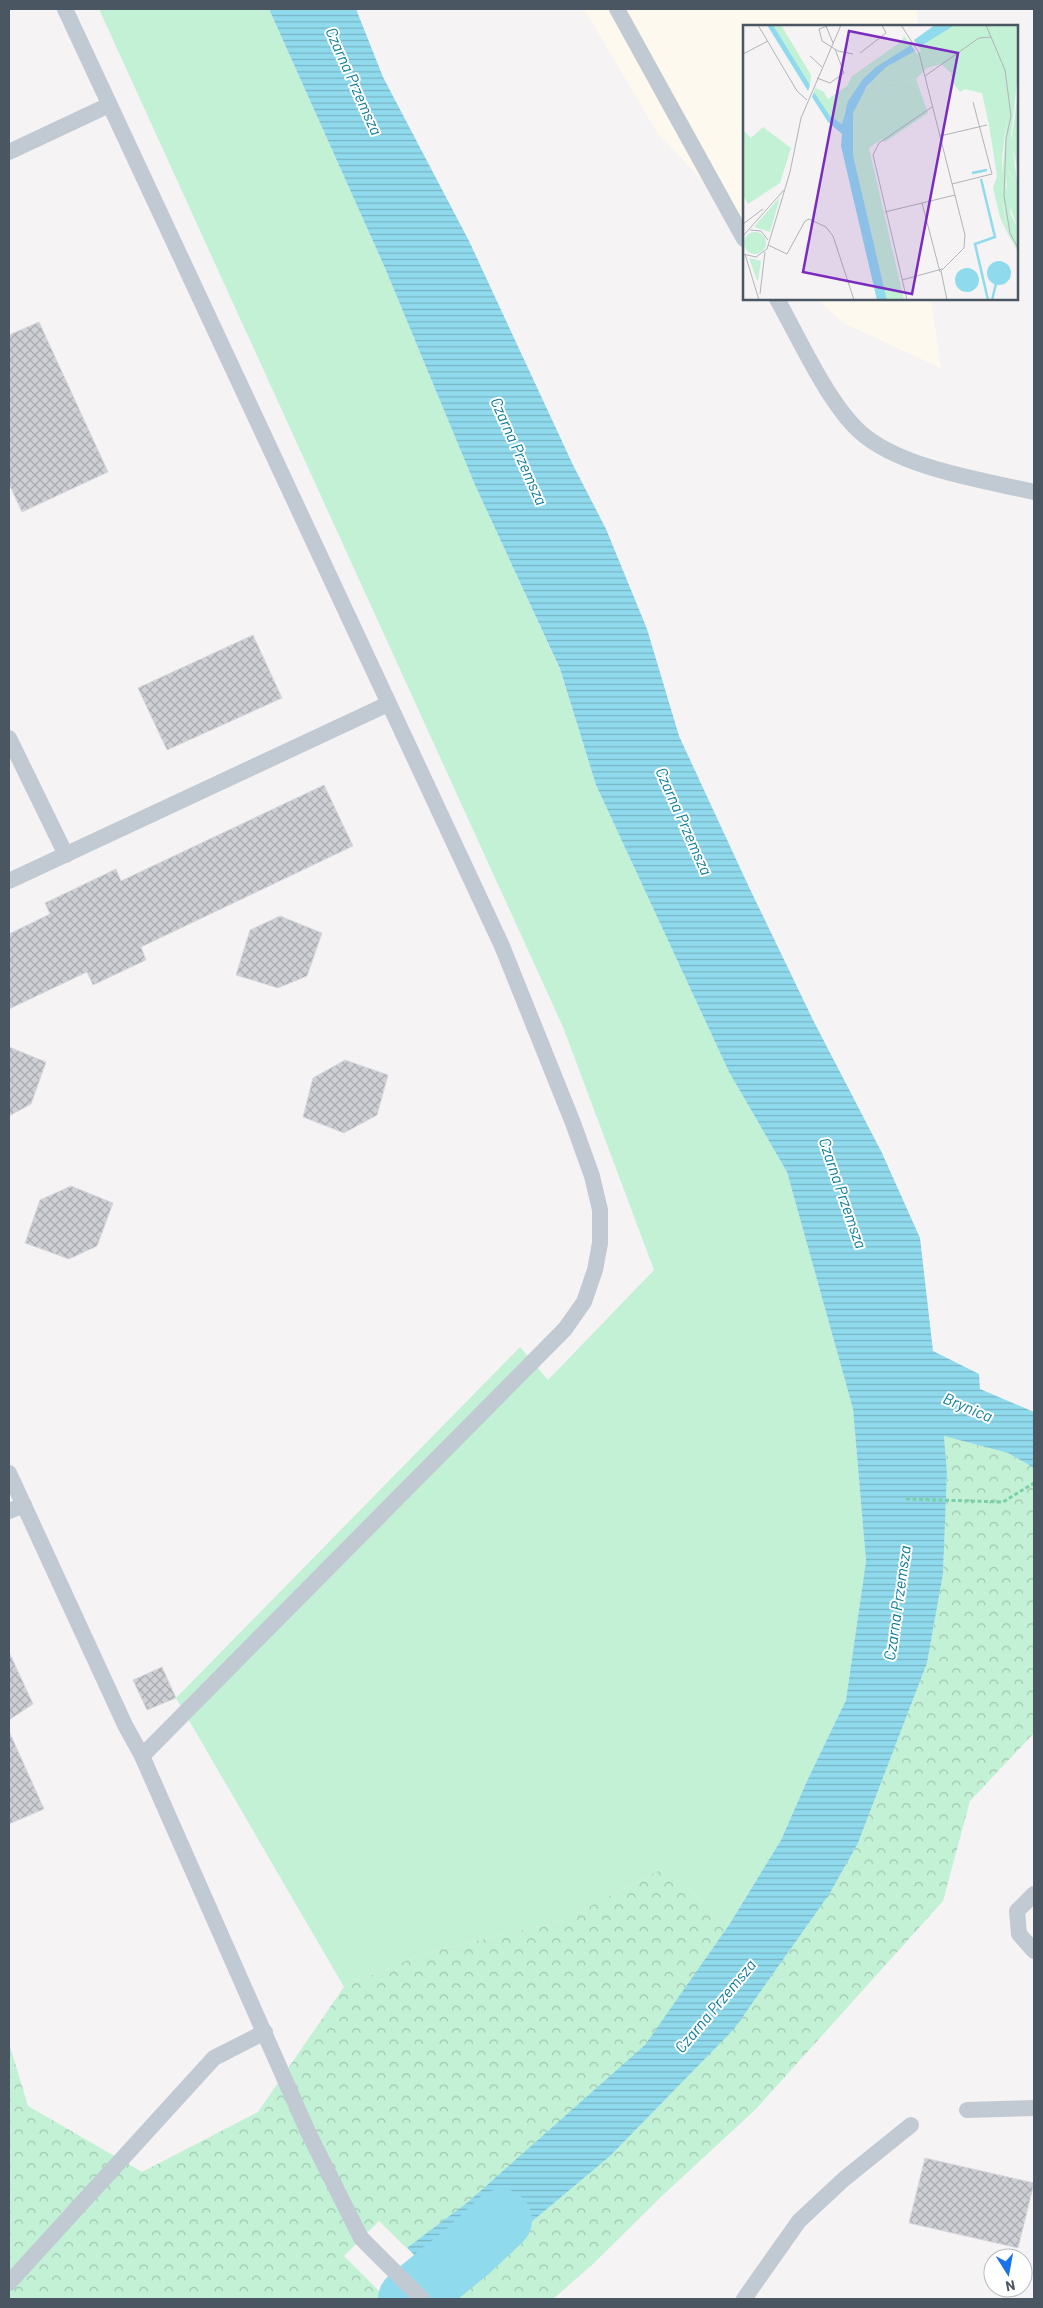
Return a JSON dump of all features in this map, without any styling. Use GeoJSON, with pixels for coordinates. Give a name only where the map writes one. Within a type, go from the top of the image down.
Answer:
{"type":"FeatureCollection","features":[{"type":"Feature","properties":{"kind":"lane"},"geometry":{"type":"LineString","coordinates":[[65,9],[502,946],[592,1176],[600,1210],[600,1243],[595,1270],[584,1302],[559,1336],[142,1756]]}},
{"type":"Feature","properties":{"kind":"lane"},"geometry":{"type":"LineString","coordinates":[[617,9],[743,237]]}},
{"type":"Feature","properties":{"kind":"lane"},"geometry":{"type":"LineString","coordinates":[[9,152],[109,105]]}},
{"type":"Feature","properties":{"kind":"lane"},"geometry":{"type":"LineString","coordinates":[[778,300],[830,394],[859,431],[885,449],[908,460],[1034,492]]}},
{"type":"Feature","properties":{"kind":"lane"},"geometry":{"type":"LineString","coordinates":[[9,881],[388,704]]}},
{"type":"Feature","properties":{"kind":"lane"},"geometry":{"type":"LineString","coordinates":[[9,738],[66,855]]}},
{"type":"Feature","properties":{"kind":"lane"},"geometry":{"type":"LineString","coordinates":[[9,1473],[16,1508],[142,1756],[266,2032],[308,2132],[361,2238],[422,2299]]}},
{"type":"Feature","properties":{"kind":"lane"},"geometry":{"type":"LineString","coordinates":[[1034,1894],[1017,1911],[1019,1934],[1034,1952]]}},
{"type":"Feature","properties":{"kind":"lane"},"geometry":{"type":"LineString","coordinates":[[9,2283],[214,2058],[266,2032]]}},
{"type":"Feature","properties":{"kind":"lane"},"geometry":{"type":"LineString","coordinates":[[967,2110],[1034,2108]]}},
{"type":"Feature","properties":{"kind":"lane"},"geometry":{"type":"LineString","coordinates":[[744,2299],[800,2221],[844,2179],[911,2125]]}},
{"type":"Feature","properties":{"kind":"path"},"geometry":{"type":"LineString","coordinates":[[906,1500],[1003,1502],[1034,1483]]}},
{"type":"Feature","properties":{"kind":"shaded area"},"geometry":{"type":"Polygon","coordinates":[[[584,9],[917,9],[918,25],[743,25],[743,224],[658,134],[584,9]]]}},
{"type":"Feature","properties":{"kind":"shaded area"},"geometry":{"type":"Polygon","coordinates":[[[818,300],[931,300],[941,368],[843,323],[818,300]]]}},
{"type":"Feature","properties":{"kind":"green space"},"geometry":{"type":"Polygon","coordinates":[[[99,9],[269,9],[385,268],[475,485],[560,670],[596,785],[729,1072],[787,1172],[853,1409],[866,1561],[846,1700],[781,1840],[729,1925],[664,1868],[561,1921],[422,1954],[344,1987],[176,1698],[520,1347],[548,1380],[654,1270],[563,1027],[99,9]]]}},
{"type":"Feature","properties":{"kind":"green space"},"geometry":{"type":"Polygon","coordinates":[[[944,1436],[1008,1453],[1034,1468],[1034,1733],[970,1801],[943,1901],[756,2109],[663,2195],[594,2263],[553,2299],[458,2299],[379,2221],[344,2256],[387,2299],[9,2299],[9,2043],[28,2106],[142,2172],[258,2112],[344,1987],[422,1954],[561,1921],[664,1868],[729,1925],[830,1893],[858,1843],[927,1663],[943,1574],[947,1474],[944,1436]]]}},
{"type":"Feature","properties":{"kind":"water","name":"Brynica"},"geometry":{"type":"Polygon","coordinates":[[[269,9],[356,9],[383,77],[469,241],[573,465],[606,529],[647,629],[679,736],[814,1022],[882,1153],[920,1238],[933,1351],[979,1374],[980,1389],[1034,1412],[1034,1468],[1008,1453],[944,1436],[947,1473],[943,1574],[927,1663],[858,1843],[830,1893],[734,2029],[610,2156],[450,2290],[407,2248],[468,2202],[645,2045],[729,1925],[781,1840],[846,1700],[866,1561],[853,1409],[787,1172],[729,1072],[596,785],[560,669],[475,485],[385,268],[269,9]]]}},
{"type":"Feature","properties":{"kind":"pier"},"geometry":{"type":"Polygon","coordinates":[[[405,2246],[452,2292],[448,2292],[405,2249],[405,2246]]]}},
{"type":"Feature","properties":{"kind":"building"},"geometry":{"type":"Polygon","coordinates":[[[39,322],[108,472],[22,512],[9,484],[9,335],[39,322]]]}},
{"type":"Feature","properties":{"kind":"building"},"geometry":{"type":"Polygon","coordinates":[[[253,635],[282,698],[167,750],[138,688],[253,635]]]}},
{"type":"Feature","properties":{"kind":"building"},"geometry":{"type":"Polygon","coordinates":[[[324,785],[353,846],[141,947],[146,960],[93,985],[87,972],[9,1009],[9,934],[50,914],[45,903],[116,869],[121,881],[324,785]]]}},
{"type":"Feature","properties":{"kind":"building"},"geometry":{"type":"Polygon","coordinates":[[[280,916],[322,933],[307,976],[278,988],[236,975],[250,930],[280,916]]]}},
{"type":"Feature","properties":{"kind":"building"},"geometry":{"type":"Polygon","coordinates":[[[9,1047],[46,1062],[31,1104],[9,1116],[9,1047]]]}},
{"type":"Feature","properties":{"kind":"building"},"geometry":{"type":"Polygon","coordinates":[[[345,1060],[388,1075],[377,1115],[344,1133],[303,1117],[313,1078],[345,1060]]]}},
{"type":"Feature","properties":{"kind":"building"},"geometry":{"type":"Polygon","coordinates":[[[71,1186],[113,1203],[97,1246],[69,1259],[25,1243],[40,1200],[71,1186]]]}},
{"type":"Feature","properties":{"kind":"building"},"geometry":{"type":"Polygon","coordinates":[[[9,1652],[33,1704],[9,1720],[9,1652]]]}},
{"type":"Feature","properties":{"kind":"building"},"geometry":{"type":"Polygon","coordinates":[[[162,1667],[176,1698],[147,1710],[133,1680],[162,1667]]]}},
{"type":"Feature","properties":{"kind":"building"},"geometry":{"type":"Polygon","coordinates":[[[9,1731],[44,1809],[9,1824],[9,1731]]]}},
{"type":"Feature","properties":{"kind":"building"},"geometry":{"type":"Polygon","coordinates":[[[925,2158],[1034,2183],[1018,2248],[909,2223],[925,2158]]]}},
{"type":"Feature","properties":{"kind":"waterway","name":"Czarna Przemsza"},"geometry":{"type":"LineString","coordinates":[[409,2299],[468,2251],[501,2220]]}}]}
